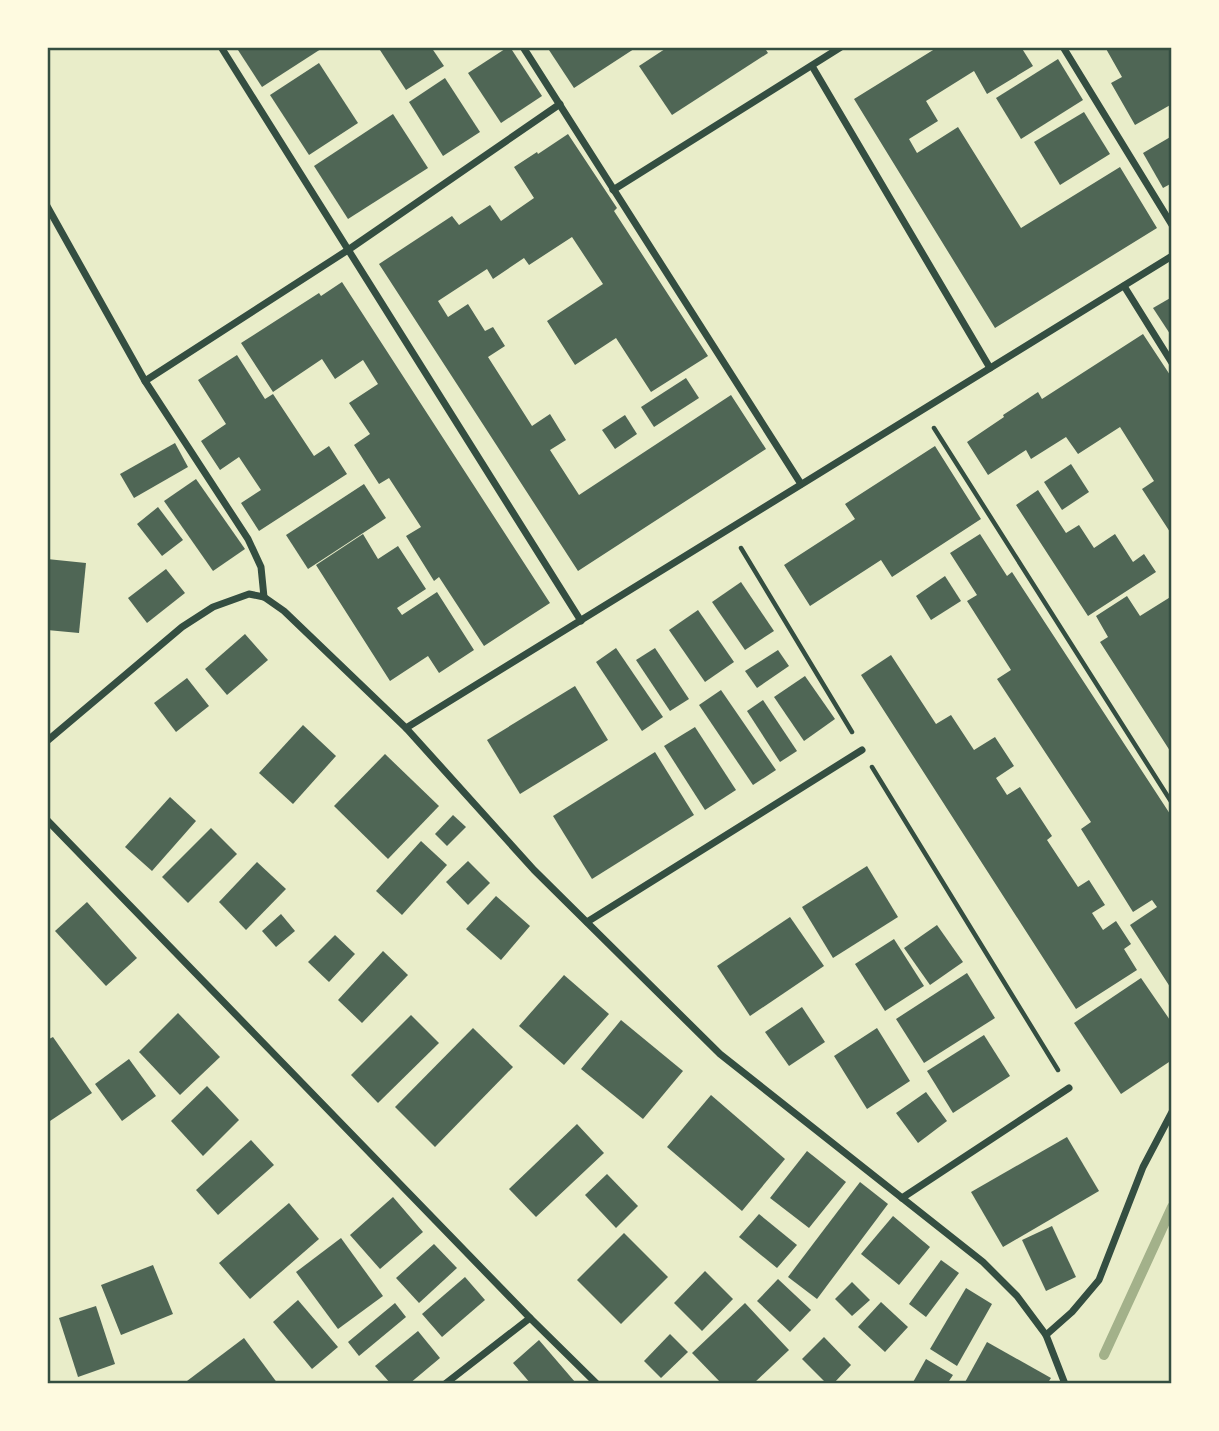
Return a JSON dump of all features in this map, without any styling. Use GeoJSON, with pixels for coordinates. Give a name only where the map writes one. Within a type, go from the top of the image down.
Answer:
{"type":"FeatureCollection","features":[{"type":"Feature","properties":{"kind":"street"},"geometry":{"type":"LineString","coordinates":[[220,47],[581,621]]}},
{"type":"Feature","properties":{"kind":"street"},"geometry":{"type":"LineString","coordinates":[[523,47],[801,484]]}},
{"type":"Feature","properties":{"kind":"street"},"geometry":{"type":"LineString","coordinates":[[614,190],[841,47]]}},
{"type":"Feature","properties":{"kind":"street"},"geometry":{"type":"LineString","coordinates":[[1063,47],[1172,225]]}},
{"type":"Feature","properties":{"kind":"street"},"geometry":{"type":"LineString","coordinates":[[812,66],[990,368]]}},
{"type":"Feature","properties":{"kind":"street"},"geometry":{"type":"LineString","coordinates":[[145,380],[348,250],[560,104]]}},
{"type":"Feature","properties":{"kind":"street"},"geometry":{"type":"LineString","coordinates":[[47,206],[145,380],[248,539],[261,567],[264,597]]}},
{"type":"Feature","properties":{"kind":"street"},"geometry":{"type":"LineString","coordinates":[[406,728],[1172,256]]}},
{"type":"Feature","properties":{"kind":"street"},"geometry":{"type":"LineString","coordinates":[[1124,286],[1172,363]]}},
{"type":"Feature","properties":{"kind":"street"},"geometry":{"type":"LineString","coordinates":[[47,741],[203,613],[248,594],[264,597],[284,611],[406,728],[534,870],[720,1054],[983,1262],[1017,1296],[1046,1335],[1065,1384]]}},
{"type":"Feature","properties":{"kind":"street"},"geometry":{"type":"LineString","coordinates":[[587,922],[862,750]]}},
{"type":"Feature","properties":{"kind":"street"},"geometry":{"type":"LineString","coordinates":[[47,820],[597,1384]]}},
{"type":"Feature","properties":{"kind":"street"},"geometry":{"type":"LineString","coordinates":[[902,1198],[1069,1088]]}},
{"type":"Feature","properties":{"kind":"street"},"geometry":{"type":"LineString","coordinates":[[1046,1335],[1072,1312],[1099,1280],[1143,1167],[1172,1112]]}},
{"type":"Feature","properties":{"kind":"street"},"geometry":{"type":"LineString","coordinates":[[446,1384],[530,1318]]}},
{"type":"Feature","properties":{"kind":"path"},"geometry":{"type":"LineString","coordinates":[[922,410],[1172,803]]}},
{"type":"Feature","properties":{"kind":"path"},"geometry":{"type":"LineString","coordinates":[[730,529],[1069,1088]]}},
{"type":"Feature","properties":{"kind":"building"},"geometry":{"type":"Polygon","coordinates":[[[236,47],[324,47],[262,87],[236,47]]]}},
{"type":"Feature","properties":{"kind":"building"},"geometry":{"type":"Polygon","coordinates":[[[378,47],[431,47],[444,66],[406,90],[378,47]]]}},
{"type":"Feature","properties":{"kind":"building"},"geometry":{"type":"Polygon","coordinates":[[[508,47],[542,96],[501,123],[468,73],[508,47]]]}},
{"type":"Feature","properties":{"kind":"building"},"geometry":{"type":"Polygon","coordinates":[[[547,47],[637,47],[574,88],[547,47]]]}},
{"type":"Feature","properties":{"kind":"building"},"geometry":{"type":"Polygon","coordinates":[[[668,47],[764,47],[768,53],[672,115],[639,66],[668,47]]]}},
{"type":"Feature","properties":{"kind":"building"},"geometry":{"type":"Polygon","coordinates":[[[938,47],[1021,47],[1033,66],[987,94],[974,71],[926,101],[938,121],[909,139],[917,153],[958,127],[1021,228],[1120,167],[1157,228],[995,328],[854,99],[938,47]]]}},
{"type":"Feature","properties":{"kind":"building"},"geometry":{"type":"Polygon","coordinates":[[[1105,47],[1172,47],[1172,104],[1135,125],[1111,83],[1122,77],[1105,47]]]}},
{"type":"Feature","properties":{"kind":"building"},"geometry":{"type":"Polygon","coordinates":[[[1058,59],[1083,100],[1021,139],[996,98],[1058,59]]]}},
{"type":"Feature","properties":{"kind":"building"},"geometry":{"type":"Polygon","coordinates":[[[319,63],[358,123],[309,155],[270,95],[319,63]]]}},
{"type":"Feature","properties":{"kind":"building"},"geometry":{"type":"Polygon","coordinates":[[[445,78],[480,132],[443,156],[409,102],[445,78]]]}},
{"type":"Feature","properties":{"kind":"building"},"geometry":{"type":"Polygon","coordinates":[[[1084,112],[1110,154],[1060,185],[1034,142],[1084,112]]]}},
{"type":"Feature","properties":{"kind":"building"},"geometry":{"type":"Polygon","coordinates":[[[393,114],[428,168],[348,219],[314,166],[393,114]]]}},
{"type":"Feature","properties":{"kind":"building"},"geometry":{"type":"Polygon","coordinates":[[[568,134],[617,208],[614,211],[708,356],[651,392],[616,338],[575,365],[547,321],[603,284],[572,237],[529,265],[524,258],[493,279],[487,269],[438,301],[448,317],[468,304],[485,331],[493,327],[505,346],[488,357],[532,426],[550,414],[566,440],[550,450],[579,495],[731,395],[766,449],[578,571],[379,264],[452,216],[459,225],[490,205],[501,221],[534,198],[514,167],[568,134]]]}},
{"type":"Feature","properties":{"kind":"building"},"geometry":{"type":"Polygon","coordinates":[[[1172,136],[1172,183],[1163,188],[1143,153],[1172,136]]]}},
{"type":"Feature","properties":{"kind":"building"},"geometry":{"type":"Polygon","coordinates":[[[342,282],[550,603],[484,646],[439,577],[434,581],[406,536],[421,527],[389,478],[379,484],[354,445],[370,434],[349,403],[378,384],[363,360],[335,379],[322,359],[273,392],[241,343],[319,293],[321,296],[342,282]]]}},
{"type":"Feature","properties":{"kind":"building"},"geometry":{"type":"Polygon","coordinates":[[[1172,297],[1172,337],[1153,308],[1172,297]]]}},
{"type":"Feature","properties":{"kind":"building"},"geometry":{"type":"Polygon","coordinates":[[[1143,334],[1172,378],[1172,531],[1170,532],[1142,489],[1154,481],[1120,427],[1078,454],[1066,437],[1031,459],[1026,450],[988,475],[967,442],[1038,392],[1042,399],[1143,334]]]}},
{"type":"Feature","properties":{"kind":"building"},"geometry":{"type":"Polygon","coordinates":[[[237,355],[265,399],[273,394],[314,456],[329,446],[347,474],[259,531],[241,503],[261,490],[239,457],[220,470],[201,441],[226,424],[198,380],[237,355]]]}},
{"type":"Feature","properties":{"kind":"building"},"geometry":{"type":"Polygon","coordinates":[[[686,378],[699,398],[654,427],[641,407],[686,378]]]}},
{"type":"Feature","properties":{"kind":"building"},"geometry":{"type":"Polygon","coordinates":[[[625,415],[637,434],[615,449],[602,430],[625,415]]]}},
{"type":"Feature","properties":{"kind":"building"},"geometry":{"type":"Polygon","coordinates":[[[175,443],[188,467],[134,498],[120,474],[175,443]]]}},
{"type":"Feature","properties":{"kind":"building"},"geometry":{"type":"Polygon","coordinates":[[[935,446],[981,519],[892,577],[881,560],[810,606],[784,565],[855,519],[845,504],[935,446]]]}},
{"type":"Feature","properties":{"kind":"building"},"geometry":{"type":"Polygon","coordinates":[[[1071,464],[1089,492],[1062,510],[1044,482],[1071,464]]]}},
{"type":"Feature","properties":{"kind":"building"},"geometry":{"type":"Polygon","coordinates":[[[196,479],[245,549],[213,571],[164,501],[196,479]]]}},
{"type":"Feature","properties":{"kind":"building"},"geometry":{"type":"Polygon","coordinates":[[[364,484],[386,518],[308,569],[286,535],[364,484]]]}},
{"type":"Feature","properties":{"kind":"building"},"geometry":{"type":"Polygon","coordinates":[[[1038,490],[1066,533],[1079,525],[1094,548],[1115,534],[1133,562],[1144,554],[1156,572],[1088,616],[1016,505],[1038,490]]]}},
{"type":"Feature","properties":{"kind":"building"},"geometry":{"type":"Polygon","coordinates":[[[158,507],[183,540],[162,556],[137,524],[158,507]]]}},
{"type":"Feature","properties":{"kind":"building"},"geometry":{"type":"Polygon","coordinates":[[[363,534],[378,559],[398,546],[426,589],[397,608],[402,615],[437,592],[474,650],[439,673],[428,656],[390,681],[316,565],[363,534]]]}},
{"type":"Feature","properties":{"kind":"building"},"geometry":{"type":"Polygon","coordinates":[[[980,534],[1007,576],[1012,572],[1172,817],[1172,990],[1130,925],[1157,907],[1152,900],[1133,912],[1081,829],[1091,822],[997,679],[1011,670],[967,601],[977,595],[950,553],[980,534]]]}},
{"type":"Feature","properties":{"kind":"building"},"geometry":{"type":"Polygon","coordinates":[[[47,559],[86,563],[79,633],[47,630],[47,559]]]}},
{"type":"Feature","properties":{"kind":"building"},"geometry":{"type":"Polygon","coordinates":[[[166,569],[185,593],[147,623],[128,598],[166,569]]]}},
{"type":"Feature","properties":{"kind":"building"},"geometry":{"type":"Polygon","coordinates":[[[945,576],[961,601],[931,620],[916,596],[945,576]]]}},
{"type":"Feature","properties":{"kind":"building"},"geometry":{"type":"Polygon","coordinates":[[[741,582],[774,631],[745,650],[712,602],[741,582]]]}},
{"type":"Feature","properties":{"kind":"building"},"geometry":{"type":"Polygon","coordinates":[[[1127,596],[1140,616],[1172,596],[1172,754],[1100,642],[1108,637],[1096,616],[1127,596]]]}},
{"type":"Feature","properties":{"kind":"building"},"geometry":{"type":"Polygon","coordinates":[[[698,610],[734,662],[705,682],[669,630],[698,610]]]}},
{"type":"Feature","properties":{"kind":"building"},"geometry":{"type":"Polygon","coordinates":[[[245,634],[268,660],[227,695],[205,669],[245,634]]]}},
{"type":"Feature","properties":{"kind":"building"},"geometry":{"type":"Polygon","coordinates":[[[616,648],[663,717],[642,731],[596,662],[616,648]]]}},
{"type":"Feature","properties":{"kind":"building"},"geometry":{"type":"Polygon","coordinates":[[[655,648],[689,699],[670,711],[636,660],[655,648]]]}},
{"type":"Feature","properties":{"kind":"building"},"geometry":{"type":"Polygon","coordinates":[[[778,650],[789,666],[757,688],[745,671],[778,650]]]}},
{"type":"Feature","properties":{"kind":"building"},"geometry":{"type":"Polygon","coordinates":[[[891,655],[936,724],[951,715],[974,750],[995,737],[1014,766],[996,778],[1007,795],[1020,787],[1052,836],[1047,840],[1078,887],[1089,880],[1105,905],[1092,913],[1103,930],[1116,921],[1131,944],[1124,949],[1137,970],[1076,1009],[861,675],[891,655]]]}},
{"type":"Feature","properties":{"kind":"building"},"geometry":{"type":"Polygon","coordinates":[[[805,676],[835,719],[804,741],[774,697],[805,676]]]}},
{"type":"Feature","properties":{"kind":"building"},"geometry":{"type":"Polygon","coordinates":[[[187,678],[209,706],[176,732],[154,703],[187,678]]]}},
{"type":"Feature","properties":{"kind":"building"},"geometry":{"type":"Polygon","coordinates":[[[575,686],[608,740],[520,794],[487,740],[575,686]]]}},
{"type":"Feature","properties":{"kind":"building"},"geometry":{"type":"Polygon","coordinates":[[[721,690],[776,770],[753,785],[699,705],[721,690]]]}},
{"type":"Feature","properties":{"kind":"building"},"geometry":{"type":"Polygon","coordinates":[[[763,700],[797,751],[780,762],[747,711],[763,700]]]}},
{"type":"Feature","properties":{"kind":"building"},"geometry":{"type":"Polygon","coordinates":[[[303,725],[336,756],[293,804],[259,773],[303,725]]]}},
{"type":"Feature","properties":{"kind":"building"},"geometry":{"type":"Polygon","coordinates":[[[695,727],[736,790],[705,810],[664,746],[695,727]]]}},
{"type":"Feature","properties":{"kind":"building"},"geometry":{"type":"Polygon","coordinates":[[[655,752],[694,815],[592,879],[553,816],[655,752]]]}},
{"type":"Feature","properties":{"kind":"building"},"geometry":{"type":"Polygon","coordinates":[[[385,754],[439,806],[388,859],[334,806],[385,754]]]}},
{"type":"Feature","properties":{"kind":"building"},"geometry":{"type":"Polygon","coordinates":[[[170,797],[196,821],[152,871],[125,847],[170,797]]]}},
{"type":"Feature","properties":{"kind":"building"},"geometry":{"type":"Polygon","coordinates":[[[453,815],[466,827],[447,846],[435,834],[453,815]]]}},
{"type":"Feature","properties":{"kind":"building"},"geometry":{"type":"Polygon","coordinates":[[[211,828],[237,854],[188,903],[162,877],[211,828]]]}},
{"type":"Feature","properties":{"kind":"building"},"geometry":{"type":"Polygon","coordinates":[[[421,841],[447,865],[402,915],[376,891],[421,841]]]}},
{"type":"Feature","properties":{"kind":"building"},"geometry":{"type":"Polygon","coordinates":[[[468,861],[490,883],[468,905],[446,882],[468,861]]]}},
{"type":"Feature","properties":{"kind":"building"},"geometry":{"type":"Polygon","coordinates":[[[257,862],[286,889],[246,930],[219,902],[257,862]]]}},
{"type":"Feature","properties":{"kind":"building"},"geometry":{"type":"Polygon","coordinates":[[[867,866],[898,917],[833,958],[802,907],[867,866]]]}},
{"type":"Feature","properties":{"kind":"building"},"geometry":{"type":"Polygon","coordinates":[[[496,896],[530,926],[501,960],[466,929],[496,896]]]}},
{"type":"Feature","properties":{"kind":"building"},"geometry":{"type":"Polygon","coordinates":[[[87,902],[137,958],[106,986],[55,931],[87,902]]]}},
{"type":"Feature","properties":{"kind":"building"},"geometry":{"type":"Polygon","coordinates":[[[281,914],[295,931],[276,947],[262,931],[281,914]]]}},
{"type":"Feature","properties":{"kind":"building"},"geometry":{"type":"Polygon","coordinates":[[[790,917],[824,966],[750,1016],[717,966],[790,917]]]}},
{"type":"Feature","properties":{"kind":"building"},"geometry":{"type":"Polygon","coordinates":[[[937,925],[963,962],[930,985],[904,948],[937,925]]]}},
{"type":"Feature","properties":{"kind":"building"},"geometry":{"type":"Polygon","coordinates":[[[335,935],[355,954],[329,982],[308,962],[335,935]]]}},
{"type":"Feature","properties":{"kind":"building"},"geometry":{"type":"Polygon","coordinates":[[[894,939],[924,986],[885,1011],[855,964],[894,939]]]}},
{"type":"Feature","properties":{"kind":"building"},"geometry":{"type":"Polygon","coordinates":[[[383,951],[408,975],[362,1023],[338,1000],[383,951]]]}},
{"type":"Feature","properties":{"kind":"building"},"geometry":{"type":"Polygon","coordinates":[[[967,973],[995,1018],[924,1063],[896,1019],[967,973]]]}},
{"type":"Feature","properties":{"kind":"building"},"geometry":{"type":"Polygon","coordinates":[[[564,975],[609,1014],[564,1065],[519,1026],[564,975]]]}},
{"type":"Feature","properties":{"kind":"building"},"geometry":{"type":"Polygon","coordinates":[[[1141,978],[1172,1023],[1172,1060],[1121,1094],[1074,1023],[1141,978]]]}},
{"type":"Feature","properties":{"kind":"building"},"geometry":{"type":"Polygon","coordinates":[[[802,1007],[825,1042],[789,1066],[765,1032],[802,1007]]]}},
{"type":"Feature","properties":{"kind":"building"},"geometry":{"type":"Polygon","coordinates":[[[178,1013],[220,1057],[180,1095],[139,1052],[178,1013]]]}},
{"type":"Feature","properties":{"kind":"building"},"geometry":{"type":"Polygon","coordinates":[[[411,1015],[439,1043],[378,1103],[351,1075],[411,1015]]]}},
{"type":"Feature","properties":{"kind":"building"},"geometry":{"type":"Polygon","coordinates":[[[621,1020],[683,1071],[643,1119],[581,1069],[621,1020]]]}},
{"type":"Feature","properties":{"kind":"building"},"geometry":{"type":"Polygon","coordinates":[[[473,1028],[513,1067],[435,1147],[395,1107],[473,1028]]]}},
{"type":"Feature","properties":{"kind":"building"},"geometry":{"type":"Polygon","coordinates":[[[877,1028],[910,1081],[867,1109],[834,1056],[877,1028]]]}},
{"type":"Feature","properties":{"kind":"building"},"geometry":{"type":"Polygon","coordinates":[[[984,1035],[1010,1076],[953,1113],[927,1071],[984,1035]]]}},
{"type":"Feature","properties":{"kind":"building"},"geometry":{"type":"Polygon","coordinates":[[[53,1037],[92,1093],[47,1123],[47,1040],[53,1037]]]}},
{"type":"Feature","properties":{"kind":"building"},"geometry":{"type":"Polygon","coordinates":[[[129,1059],[156,1096],[122,1121],[95,1084],[129,1059]]]}},
{"type":"Feature","properties":{"kind":"building"},"geometry":{"type":"Polygon","coordinates":[[[207,1086],[239,1120],[203,1156],[171,1121],[207,1086]]]}},
{"type":"Feature","properties":{"kind":"building"},"geometry":{"type":"Polygon","coordinates":[[[926,1092],[947,1121],[918,1143],[896,1113],[926,1092]]]}},
{"type":"Feature","properties":{"kind":"building"},"geometry":{"type":"Polygon","coordinates":[[[711,1095],[785,1159],[742,1211],[667,1147],[711,1095]]]}},
{"type":"Feature","properties":{"kind":"building"},"geometry":{"type":"Polygon","coordinates":[[[577,1124],[604,1153],[536,1217],[509,1189],[577,1124]]]}},
{"type":"Feature","properties":{"kind":"building"},"geometry":{"type":"Polygon","coordinates":[[[1067,1137],[1099,1191],[1003,1247],[971,1192],[1067,1137]]]}},
{"type":"Feature","properties":{"kind":"building"},"geometry":{"type":"Polygon","coordinates":[[[251,1140],[274,1165],[218,1215],[196,1190],[251,1140]]]}},
{"type":"Feature","properties":{"kind":"building"},"geometry":{"type":"Polygon","coordinates":[[[807,1151],[846,1182],[809,1228],[770,1198],[807,1151]]]}},
{"type":"Feature","properties":{"kind":"building"},"geometry":{"type":"Polygon","coordinates":[[[607,1174],[638,1206],[616,1228],[585,1195],[607,1174]]]}},
{"type":"Feature","properties":{"kind":"building"},"geometry":{"type":"Polygon","coordinates":[[[860,1182],[888,1204],[817,1299],[788,1277],[860,1182]]]}},
{"type":"Feature","properties":{"kind":"building"},"geometry":{"type":"Polygon","coordinates":[[[393,1197],[423,1232],[380,1269],[350,1235],[393,1197]]]}},
{"type":"Feature","properties":{"kind":"building"},"geometry":{"type":"Polygon","coordinates":[[[289,1203],[319,1239],[250,1299],[219,1263],[289,1203]]]}},
{"type":"Feature","properties":{"kind":"building"},"geometry":{"type":"Polygon","coordinates":[[[759,1214],[797,1245],[777,1268],[739,1237],[759,1214]]]}},
{"type":"Feature","properties":{"kind":"building"},"geometry":{"type":"Polygon","coordinates":[[[893,1216],[930,1247],[899,1285],[861,1254],[893,1216]]]}},
{"type":"Feature","properties":{"kind":"building"},"geometry":{"type":"Polygon","coordinates":[[[1052,1226],[1076,1277],[1046,1291],[1022,1240],[1052,1226]]]}},
{"type":"Feature","properties":{"kind":"building"},"geometry":{"type":"Polygon","coordinates":[[[624,1233],[668,1277],[621,1324],[577,1280],[624,1233]]]}},
{"type":"Feature","properties":{"kind":"building"},"geometry":{"type":"Polygon","coordinates":[[[341,1238],[383,1296],[338,1329],[296,1272],[341,1238]]]}},
{"type":"Feature","properties":{"kind":"building"},"geometry":{"type":"Polygon","coordinates":[[[434,1244],[457,1268],[419,1303],[396,1278],[434,1244]]]}},
{"type":"Feature","properties":{"kind":"building"},"geometry":{"type":"Polygon","coordinates":[[[941,1260],[959,1273],[926,1317],[909,1304],[941,1260]]]}},
{"type":"Feature","properties":{"kind":"building"},"geometry":{"type":"Polygon","coordinates":[[[153,1265],[173,1314],[121,1335],[101,1285],[153,1265]]]}},
{"type":"Feature","properties":{"kind":"building"},"geometry":{"type":"Polygon","coordinates":[[[705,1271],[733,1299],[702,1331],[674,1303],[705,1271]]]}},
{"type":"Feature","properties":{"kind":"building"},"geometry":{"type":"Polygon","coordinates":[[[465,1277],[485,1300],[442,1337],[422,1314],[465,1277]]]}},
{"type":"Feature","properties":{"kind":"building"},"geometry":{"type":"Polygon","coordinates":[[[778,1279],[811,1310],[790,1332],[757,1301],[778,1279]]]}},
{"type":"Feature","properties":{"kind":"building"},"geometry":{"type":"Polygon","coordinates":[[[852,1282],[870,1300],[852,1316],[835,1299],[852,1282]]]}},
{"type":"Feature","properties":{"kind":"building"},"geometry":{"type":"Polygon","coordinates":[[[966,1288],[992,1304],[957,1366],[930,1349],[966,1288]]]}},
{"type":"Feature","properties":{"kind":"building"},"geometry":{"type":"Polygon","coordinates":[[[298,1300],[338,1347],[312,1369],[273,1322],[298,1300]]]}},
{"type":"Feature","properties":{"kind":"building"},"geometry":{"type":"Polygon","coordinates":[[[881,1302],[908,1327],[885,1352],[858,1327],[881,1302]]]}},
{"type":"Feature","properties":{"kind":"building"},"geometry":{"type":"Polygon","coordinates":[[[395,1303],[406,1317],[359,1356],[348,1342],[395,1303]]]}},
{"type":"Feature","properties":{"kind":"building"},"geometry":{"type":"Polygon","coordinates":[[[745,1303],[789,1350],[753,1384],[722,1384],[692,1353],[745,1303]]]}},
{"type":"Feature","properties":{"kind":"building"},"geometry":{"type":"Polygon","coordinates":[[[96,1306],[115,1364],[78,1377],[59,1318],[96,1306]]]}},
{"type":"Feature","properties":{"kind":"building"},"geometry":{"type":"Polygon","coordinates":[[[418,1331],[440,1358],[409,1384],[391,1384],[375,1366],[418,1331]]]}},
{"type":"Feature","properties":{"kind":"building"},"geometry":{"type":"Polygon","coordinates":[[[670,1334],[688,1352],[661,1378],[644,1361],[670,1334]]]}},
{"type":"Feature","properties":{"kind":"building"},"geometry":{"type":"Polygon","coordinates":[[[824,1337],[851,1365],[833,1384],[827,1384],[802,1359],[824,1337]]]}},
{"type":"Feature","properties":{"kind":"building"},"geometry":{"type":"Polygon","coordinates":[[[244,1338],[278,1384],[183,1384],[244,1338]]]}},
{"type":"Feature","properties":{"kind":"building"},"geometry":{"type":"Polygon","coordinates":[[[539,1340],[575,1382],[573,1384],[531,1384],[513,1363],[539,1340]]]}},
{"type":"Feature","properties":{"kind":"building"},"geometry":{"type":"Polygon","coordinates":[[[987,1342],[1051,1378],[1047,1384],[964,1384],[987,1342]]]}},
{"type":"Feature","properties":{"kind":"building"},"geometry":{"type":"Polygon","coordinates":[[[926,1359],[953,1375],[947,1384],[912,1384],[926,1359]]]}},
{"type":"Feature","properties":{"kind":"waterway"},"geometry":{"type":"LineString","coordinates":[[1104,1355],[1172,1207]]}}]}
